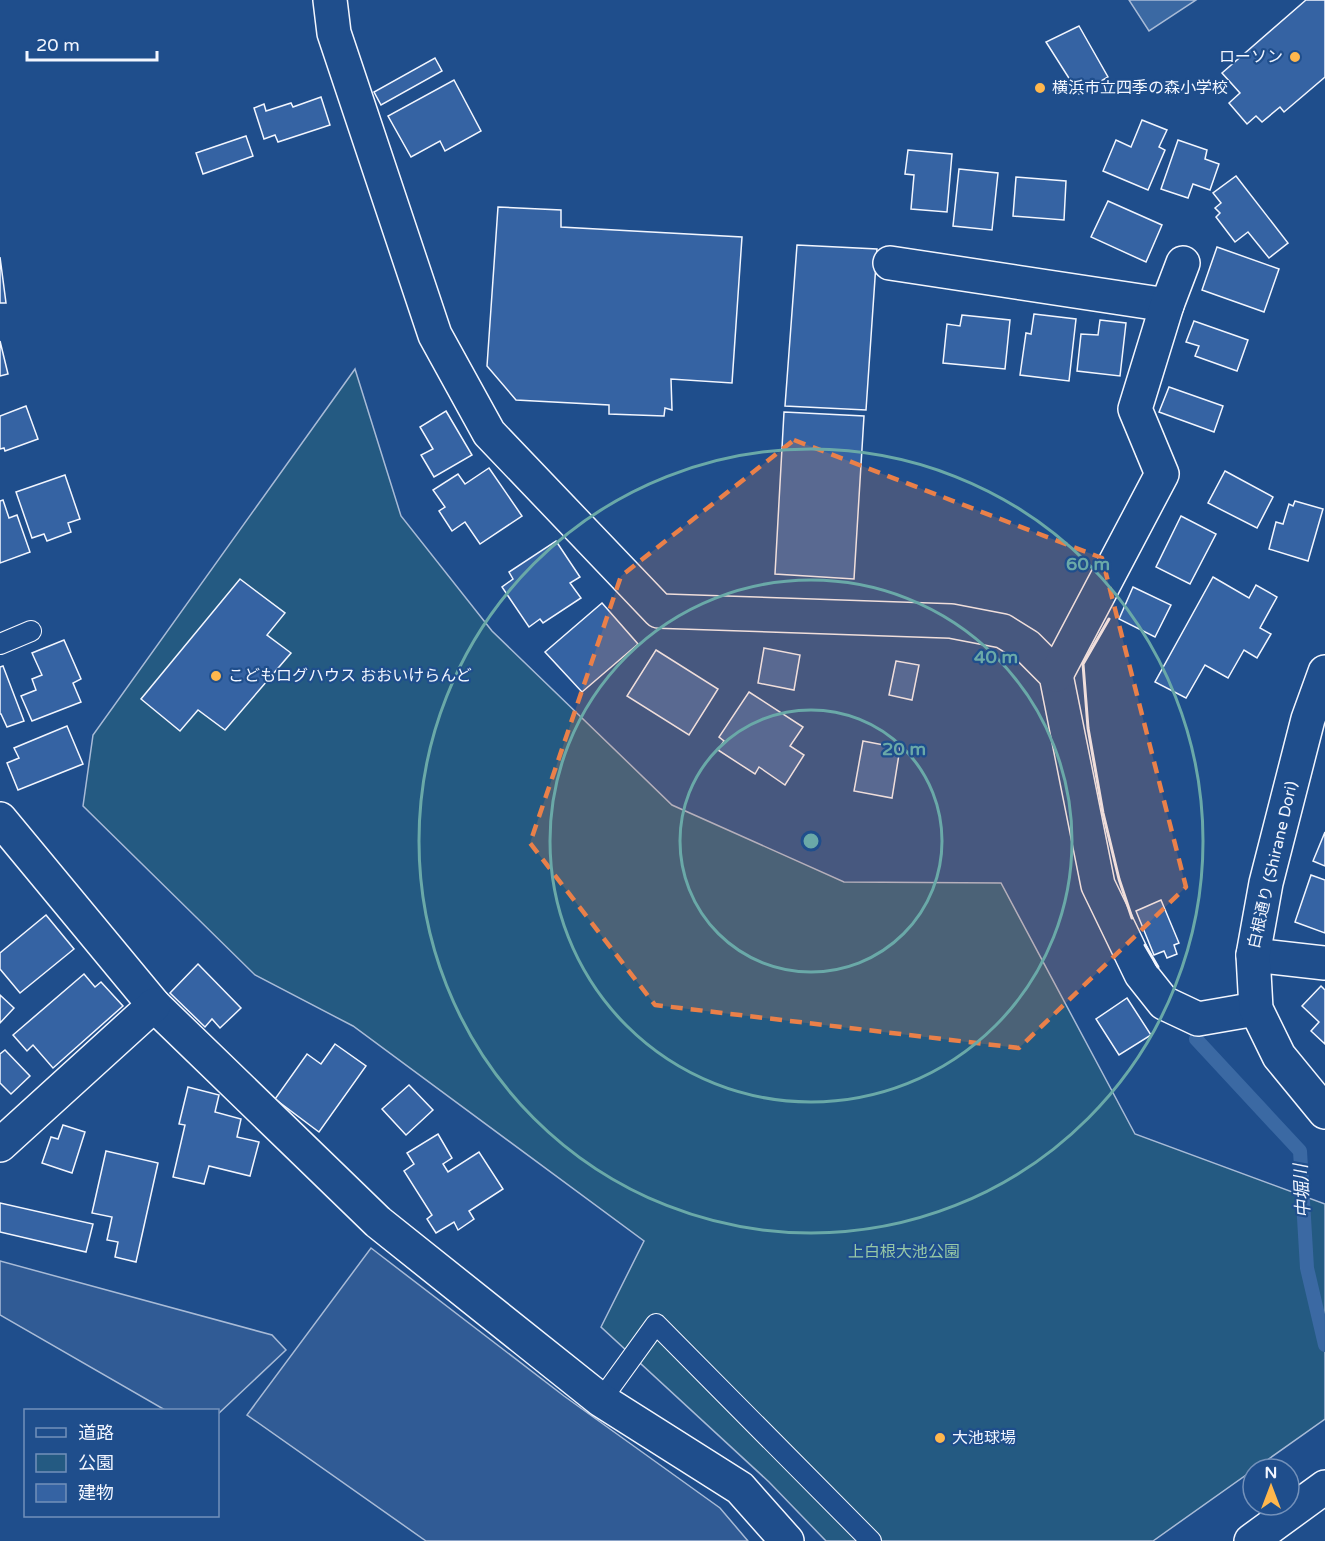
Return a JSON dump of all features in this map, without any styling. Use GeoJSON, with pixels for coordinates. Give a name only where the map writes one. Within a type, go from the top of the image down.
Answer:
{"type":"FeatureCollection","features":[{"type":"Feature","properties":{"kind":"street"},"geometry":{"type":"LineString","coordinates":[[330,0],[334,33],[435,335],[489,433],[659,611],[951,621],[1003,631],[1027,646],[1056,675],[1098,885],[1141,974],[1164,1003],[1198,1019],[1256,1009]]}},
{"type":"Feature","properties":{"kind":"street"},"geometry":{"type":"LineString","coordinates":[[890,263],[1167,305]]}},
{"type":"Feature","properties":{"kind":"street"},"geometry":{"type":"LineString","coordinates":[[1056,675],[1162,474],[1135,409],[1167,305],[1183,263]]}},
{"type":"Feature","properties":{"kind":"street","name":"白根通り (Shirane Dori)"},"geometry":{"type":"LineString","coordinates":[[1325,672],[1308,719],[1266,883],[1252,955],[1256,1009],[1279,1056],[1325,1112]]}},
{"type":"Feature","properties":{"kind":"street"},"geometry":{"type":"LineString","coordinates":[[0,819],[154,1005],[378,1222],[601,1400],[740,1488],[787,1541]]}},
{"type":"Feature","properties":{"kind":"street"},"geometry":{"type":"LineString","coordinates":[[1252,955],[1325,963]]}},
{"type":"Feature","properties":{"kind":"street"},"geometry":{"type":"LineString","coordinates":[[0,1145],[154,1005]]}},
{"type":"Feature","properties":{"kind":"street"},"geometry":{"type":"LineString","coordinates":[[1251,1541],[1325,1487]]}},
{"type":"Feature","properties":{"kind":"lane"},"geometry":{"type":"LineString","coordinates":[[0,644],[31,631]]}},
{"type":"Feature","properties":{"kind":"lane"},"geometry":{"type":"LineString","coordinates":[[601,1400],[656,1324],[871,1541]]}},
{"type":"Feature","properties":{"kind":"highlighted area"},"geometry":{"type":"Polygon","coordinates":[[[794,440],[1102,558],[1186,887],[1019,1048],[655,1005],[530,843],[621,576],[794,440]]]}},
{"type":"Feature","properties":{"kind":"green space","name":"上白根大池公園"},"geometry":{"type":"Polygon","coordinates":[[[355,369],[401,516],[492,631],[672,805],[844,882],[1001,883],[1135,1134],[1325,1204],[1325,1419],[1271,1457],[1241,1457],[1241,1479],[1153,1541],[826,1541],[769,1482],[601,1327],[644,1241],[353,1026],[255,975],[83,806],[93,735],[355,369]]]}},
{"type":"Feature","properties":{"kind":"shaded area"},"geometry":{"type":"Polygon","coordinates":[[[1129,0],[1196,0],[1149,31],[1129,0]]]}},
{"type":"Feature","properties":{"kind":"shaded area"},"geometry":{"type":"Polygon","coordinates":[[[371,1248],[564,1396],[720,1508],[748,1541],[426,1541],[247,1415],[371,1248]]]}},
{"type":"Feature","properties":{"kind":"shaded area"},"geometry":{"type":"Polygon","coordinates":[[[0,1261],[272,1335],[286,1350],[219,1413],[219,1409],[163,1409],[0,1315],[0,1261]]]}},
{"type":"Feature","properties":{"kind":"building"},"geometry":{"type":"Polygon","coordinates":[[[1306,0],[1325,0],[1325,77],[1284,112],[1280,107],[1262,122],[1256,116],[1247,124],[1229,103],[1240,93],[1222,73],[1306,0]]]}},
{"type":"Feature","properties":{"kind":"building"},"geometry":{"type":"Polygon","coordinates":[[[1079,26],[1108,77],[1079,94],[1046,42],[1079,26]]]}},
{"type":"Feature","properties":{"kind":"building"},"geometry":{"type":"Polygon","coordinates":[[[435,58],[442,71],[381,105],[374,92],[435,58]]]}},
{"type":"Feature","properties":{"kind":"building"},"geometry":{"type":"Polygon","coordinates":[[[454,80],[481,131],[445,151],[440,141],[411,157],[388,116],[454,80]]]}},
{"type":"Feature","properties":{"kind":"building"},"geometry":{"type":"Polygon","coordinates":[[[321,97],[330,125],[278,142],[275,135],[264,139],[254,108],[264,104],[266,111],[291,103],[293,107],[321,97]]]}},
{"type":"Feature","properties":{"kind":"building"},"geometry":{"type":"Polygon","coordinates":[[[1142,120],[1167,130],[1159,147],[1165,150],[1148,190],[1103,171],[1116,140],[1131,147],[1142,120]]]}},
{"type":"Feature","properties":{"kind":"building"},"geometry":{"type":"Polygon","coordinates":[[[246,136],[253,156],[203,174],[196,153],[246,136]]]}},
{"type":"Feature","properties":{"kind":"building"},"geometry":{"type":"Polygon","coordinates":[[[1178,140],[1207,150],[1205,159],[1219,164],[1210,190],[1193,184],[1188,198],[1161,189],[1178,140]]]}},
{"type":"Feature","properties":{"kind":"building"},"geometry":{"type":"Polygon","coordinates":[[[908,150],[952,154],[947,212],[911,209],[914,175],[905,174],[908,150]]]}},
{"type":"Feature","properties":{"kind":"building"},"geometry":{"type":"Polygon","coordinates":[[[959,169],[998,173],[992,230],[953,226],[959,169]]]}},
{"type":"Feature","properties":{"kind":"building"},"geometry":{"type":"Polygon","coordinates":[[[1236,176],[1288,243],[1269,258],[1248,232],[1235,242],[1216,217],[1220,213],[1215,208],[1221,203],[1213,193],[1236,176]]]}},
{"type":"Feature","properties":{"kind":"building"},"geometry":{"type":"Polygon","coordinates":[[[1016,177],[1066,181],[1064,220],[1013,216],[1016,177]]]}},
{"type":"Feature","properties":{"kind":"building"},"geometry":{"type":"Polygon","coordinates":[[[1108,201],[1162,225],[1146,262],[1091,237],[1108,201]]]}},
{"type":"Feature","properties":{"kind":"building"},"geometry":{"type":"Polygon","coordinates":[[[498,207],[561,210],[561,227],[742,237],[732,383],[671,379],[672,410],[665,408],[664,416],[609,414],[609,405],[516,400],[487,366],[498,207]]]}},
{"type":"Feature","properties":{"kind":"building"},"geometry":{"type":"Polygon","coordinates":[[[797,245],[877,249],[866,410],[785,406],[797,245]]]}},
{"type":"Feature","properties":{"kind":"building"},"geometry":{"type":"Polygon","coordinates":[[[1217,247],[1279,269],[1264,312],[1202,290],[1217,247]]]}},
{"type":"Feature","properties":{"kind":"building"},"geometry":{"type":"Polygon","coordinates":[[[0,257],[6,303],[0,303],[0,257]]]}},
{"type":"Feature","properties":{"kind":"building"},"geometry":{"type":"Polygon","coordinates":[[[1034,314],[1076,319],[1069,381],[1020,375],[1026,333],[1031,334],[1034,314]]]}},
{"type":"Feature","properties":{"kind":"building"},"geometry":{"type":"Polygon","coordinates":[[[962,315],[1010,320],[1005,369],[943,363],[947,324],[960,326],[962,315]]]}},
{"type":"Feature","properties":{"kind":"building"},"geometry":{"type":"Polygon","coordinates":[[[1100,320],[1126,323],[1120,376],[1077,371],[1081,334],[1098,335],[1100,320]]]}},
{"type":"Feature","properties":{"kind":"building"},"geometry":{"type":"Polygon","coordinates":[[[1194,321],[1248,340],[1237,371],[1195,356],[1199,346],[1186,342],[1194,321]]]}},
{"type":"Feature","properties":{"kind":"building"},"geometry":{"type":"Polygon","coordinates":[[[0,341],[8,374],[0,376],[0,341]]]}},
{"type":"Feature","properties":{"kind":"building"},"geometry":{"type":"Polygon","coordinates":[[[1169,387],[1223,406],[1214,432],[1159,412],[1169,387]]]}},
{"type":"Feature","properties":{"kind":"building"},"geometry":{"type":"Polygon","coordinates":[[[26,406],[38,439],[5,451],[4,448],[0,449],[0,416],[26,406]]]}},
{"type":"Feature","properties":{"kind":"building"},"geometry":{"type":"Polygon","coordinates":[[[446,411],[472,455],[434,477],[421,455],[433,449],[420,427],[446,411]]]}},
{"type":"Feature","properties":{"kind":"building"},"geometry":{"type":"Polygon","coordinates":[[[784,412],[864,416],[854,579],[775,574],[784,412]]]}},
{"type":"Feature","properties":{"kind":"building"},"geometry":{"type":"Polygon","coordinates":[[[489,468],[522,516],[480,544],[465,522],[452,531],[439,511],[445,507],[433,490],[458,474],[465,484],[489,468]]]}},
{"type":"Feature","properties":{"kind":"building"},"geometry":{"type":"Polygon","coordinates":[[[1225,471],[1273,497],[1257,528],[1208,503],[1225,471]]]}},
{"type":"Feature","properties":{"kind":"building"},"geometry":{"type":"Polygon","coordinates":[[[65,475],[80,519],[68,523],[71,532],[47,541],[44,534],[32,538],[16,492],[65,475]]]}},
{"type":"Feature","properties":{"kind":"building"},"geometry":{"type":"Polygon","coordinates":[[[3,500],[9,518],[17,515],[30,552],[0,563],[0,501],[3,500]]]}},
{"type":"Feature","properties":{"kind":"building"},"geometry":{"type":"Polygon","coordinates":[[[1295,501],[1323,509],[1308,561],[1269,549],[1276,522],[1283,524],[1289,504],[1293,506],[1295,501]]]}},
{"type":"Feature","properties":{"kind":"building"},"geometry":{"type":"Polygon","coordinates":[[[1181,516],[1216,534],[1190,584],[1156,567],[1181,516]]]}},
{"type":"Feature","properties":{"kind":"building"},"geometry":{"type":"Polygon","coordinates":[[[556,541],[580,577],[570,583],[581,598],[543,623],[540,619],[529,627],[502,587],[513,579],[509,572],[556,541]]]}},
{"type":"Feature","properties":{"kind":"building"},"geometry":{"type":"Polygon","coordinates":[[[1213,577],[1249,598],[1256,585],[1277,597],[1260,628],[1271,634],[1257,658],[1244,650],[1228,678],[1205,665],[1186,698],[1155,682],[1213,577]]]}},
{"type":"Feature","properties":{"kind":"building","name":"こどもログハウス おおいけらんど"},"geometry":{"type":"Polygon","coordinates":[[[240,579],[285,613],[267,635],[291,653],[225,730],[198,710],[180,731],[141,699],[240,579]]]}},
{"type":"Feature","properties":{"kind":"building"},"geometry":{"type":"Polygon","coordinates":[[[1133,587],[1171,605],[1155,637],[1119,619],[1133,587]]]}},
{"type":"Feature","properties":{"kind":"building"},"geometry":{"type":"Polygon","coordinates":[[[602,603],[638,644],[582,692],[545,652],[602,603]]]}},
{"type":"Feature","properties":{"kind":"building"},"geometry":{"type":"Polygon","coordinates":[[[64,640],[81,679],[73,683],[81,702],[32,721],[21,696],[36,690],[32,679],[42,675],[32,653],[64,640]]]}},
{"type":"Feature","properties":{"kind":"building"},"geometry":{"type":"Polygon","coordinates":[[[764,648],[800,655],[794,690],[758,683],[764,648]]]}},
{"type":"Feature","properties":{"kind":"building"},"geometry":{"type":"Polygon","coordinates":[[[656,650],[718,689],[689,735],[627,696],[656,650]]]}},
{"type":"Feature","properties":{"kind":"building"},"geometry":{"type":"Polygon","coordinates":[[[896,661],[919,665],[912,700],[889,695],[896,661]]]}},
{"type":"Feature","properties":{"kind":"building"},"geometry":{"type":"Polygon","coordinates":[[[3,666],[24,721],[7,727],[0,714],[0,667],[3,666]]]}},
{"type":"Feature","properties":{"kind":"building"},"geometry":{"type":"Polygon","coordinates":[[[749,692],[803,727],[790,746],[804,755],[785,785],[759,767],[755,774],[718,750],[724,741],[719,737],[749,692]]]}},
{"type":"Feature","properties":{"kind":"building"},"geometry":{"type":"Polygon","coordinates":[[[67,726],[83,764],[18,790],[7,763],[19,758],[14,748],[67,726]]]}},
{"type":"Feature","properties":{"kind":"building"},"geometry":{"type":"Polygon","coordinates":[[[863,741],[900,748],[892,798],[854,791],[863,741]]]}},
{"type":"Feature","properties":{"kind":"building"},"geometry":{"type":"Polygon","coordinates":[[[1325,832],[1325,866],[1313,861],[1325,832]]]}},
{"type":"Feature","properties":{"kind":"building"},"geometry":{"type":"Polygon","coordinates":[[[1311,875],[1325,880],[1325,933],[1295,922],[1311,875]]]}},
{"type":"Feature","properties":{"kind":"building"},"geometry":{"type":"Polygon","coordinates":[[[1161,900],[1179,943],[1174,945],[1177,954],[1167,958],[1164,951],[1154,955],[1136,911],[1161,900]]]}},
{"type":"Feature","properties":{"kind":"building"},"geometry":{"type":"Polygon","coordinates":[[[46,915],[74,949],[20,993],[0,969],[0,953],[46,915]]]}},
{"type":"Feature","properties":{"kind":"building"},"geometry":{"type":"Polygon","coordinates":[[[198,964],[241,1008],[220,1028],[212,1019],[205,1027],[170,993],[198,964]]]}},
{"type":"Feature","properties":{"kind":"building"},"geometry":{"type":"Polygon","coordinates":[[[84,974],[95,987],[101,982],[123,1006],[53,1068],[33,1045],[27,1051],[13,1035],[84,974]]]}},
{"type":"Feature","properties":{"kind":"building"},"geometry":{"type":"Polygon","coordinates":[[[1321,986],[1325,990],[1325,1044],[1311,1031],[1319,1022],[1302,1006],[1321,986]]]}},
{"type":"Feature","properties":{"kind":"building"},"geometry":{"type":"Polygon","coordinates":[[[0,995],[14,1008],[0,1023],[0,995]]]}},
{"type":"Feature","properties":{"kind":"building"},"geometry":{"type":"Polygon","coordinates":[[[1127,998],[1151,1035],[1119,1055],[1096,1019],[1127,998]]]}},
{"type":"Feature","properties":{"kind":"building"},"geometry":{"type":"Polygon","coordinates":[[[335,1044],[366,1066],[319,1132],[275,1099],[307,1054],[321,1064],[335,1044]]]}},
{"type":"Feature","properties":{"kind":"building"},"geometry":{"type":"Polygon","coordinates":[[[5,1050],[30,1076],[11,1094],[0,1083],[0,1054],[5,1050]]]}},
{"type":"Feature","properties":{"kind":"building"},"geometry":{"type":"Polygon","coordinates":[[[409,1085],[433,1110],[406,1135],[382,1109],[409,1085]]]}},
{"type":"Feature","properties":{"kind":"building"},"geometry":{"type":"Polygon","coordinates":[[[188,1087],[219,1095],[215,1112],[241,1119],[237,1137],[259,1142],[250,1176],[209,1166],[204,1184],[173,1177],[185,1125],[179,1124],[188,1087]]]}},
{"type":"Feature","properties":{"kind":"building"},"geometry":{"type":"Polygon","coordinates":[[[63,1125],[85,1132],[72,1173],[42,1163],[51,1137],[58,1139],[63,1125]]]}},
{"type":"Feature","properties":{"kind":"building"},"geometry":{"type":"Polygon","coordinates":[[[438,1134],[452,1158],[443,1164],[448,1172],[479,1152],[503,1189],[469,1211],[474,1219],[458,1230],[454,1222],[436,1233],[427,1219],[432,1215],[404,1171],[414,1164],[407,1153],[438,1134]]]}},
{"type":"Feature","properties":{"kind":"building"},"geometry":{"type":"Polygon","coordinates":[[[106,1151],[158,1163],[136,1262],[115,1257],[118,1242],[107,1240],[112,1217],[92,1213],[106,1151]]]}},
{"type":"Feature","properties":{"kind":"building"},"geometry":{"type":"Polygon","coordinates":[[[0,1203],[93,1224],[86,1252],[0,1232],[0,1203]]]}},
{"type":"Feature","properties":{"kind":"waterway","name":"中堀川"},"geometry":{"type":"LineString","coordinates":[[1196,1039],[1300,1151],[1307,1268],[1325,1345]]}},
{"type":"Feature","properties":{"kind":"wall"},"geometry":{"type":"LineString","coordinates":[[1109,619],[1083,664],[1088,728],[1103,813],[1119,879],[1132,918]]}},
{"type":"Feature","properties":{"kind":"wall"},"geometry":{"type":"LineString","coordinates":[[1145,945],[1158,967]]}},
{"type":"Feature","properties":{"kind":"place","name":"ローソン"},"geometry":{"type":"Point","coordinates":[1295,57]}},
{"type":"Feature","properties":{"kind":"place","name":"横浜市立四季の森小学校"},"geometry":{"type":"Point","coordinates":[1040,88]}},
{"type":"Feature","properties":{"kind":"place","name":"こどもログハウス おおいけらんど"},"geometry":{"type":"Point","coordinates":[216,676]}},
{"type":"Feature","properties":{"kind":"place","name":"大池球場"},"geometry":{"type":"Point","coordinates":[940,1438]}}]}
